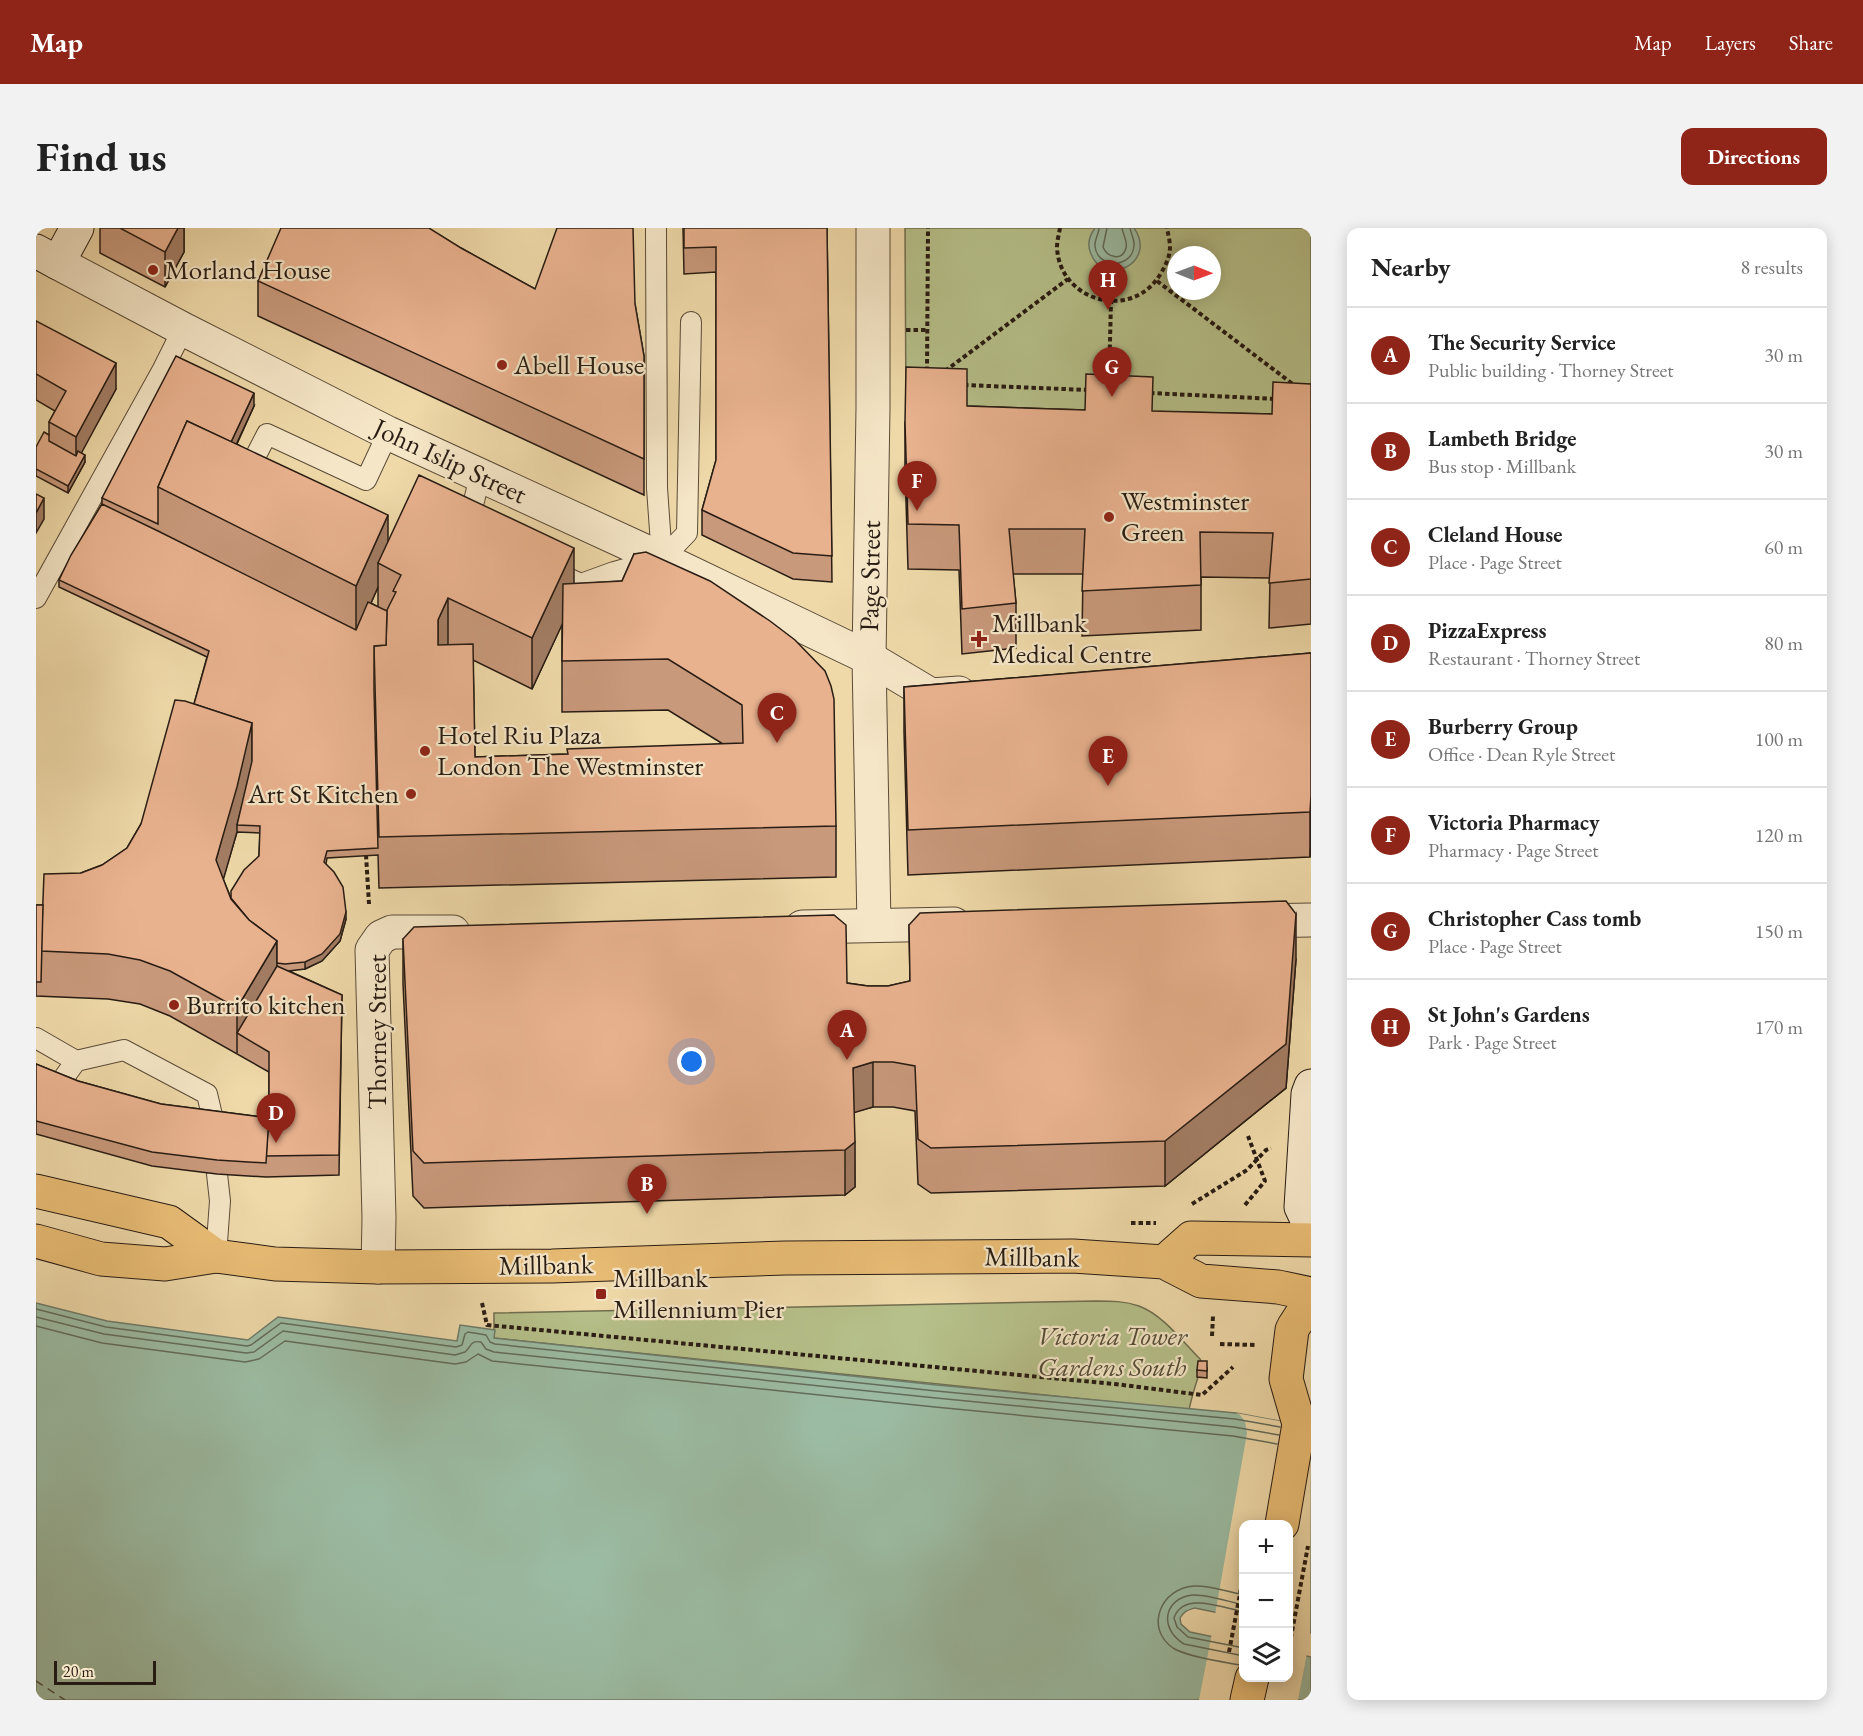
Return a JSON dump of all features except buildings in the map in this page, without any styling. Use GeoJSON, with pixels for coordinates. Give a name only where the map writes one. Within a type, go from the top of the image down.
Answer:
{"type":"FeatureCollection","features":[{"type":"Feature","properties":{"kind":"main road","name":"Millbank"},"geometry":{"type":"LineString","coordinates":[[36,1191],[169,1222],[216,1256]]}},
{"type":"Feature","properties":{"kind":"main road"},"geometry":{"type":"LineString","coordinates":[[1164,1262],[1191,1238],[1311,1240]]}},
{"type":"Feature","properties":{"kind":"main road","name":"Millbank"},"geometry":{"type":"LineString","coordinates":[[36,1241],[102,1259],[165,1264],[216,1256],[275,1264],[378,1267],[552,1266],[785,1258],[1073,1257],[1164,1262],[1201,1281],[1278,1287],[1311,1294]]}},
{"type":"Feature","properties":{"kind":"main road"},"geometry":{"type":"LineString","coordinates":[[1283,1520],[1305,1418],[1286,1379],[1293,1326],[1311,1300]]}},
{"type":"Feature","properties":{"kind":"main road"},"geometry":{"type":"LineString","coordinates":[[1247,1700],[1251,1682]]}},
{"type":"Feature","properties":{"kind":"street"},"geometry":{"type":"LineString","coordinates":[[47,258],[77,228]]}},
{"type":"Feature","properties":{"kind":"street","name":"Page Street"},"geometry":{"type":"LineString","coordinates":[[873,228],[869,658],[874,925]]}},
{"type":"Feature","properties":{"kind":"street","name":"John Islip Street"},"geometry":{"type":"LineString","coordinates":[[47,258],[388,433],[662,559],[869,658],[931,694],[990,691]]}},
{"type":"Feature","properties":{"kind":"street"},"geometry":{"type":"LineString","coordinates":[[1227,921],[1311,920]]}},
{"type":"Feature","properties":{"kind":"street"},"geometry":{"type":"LineString","coordinates":[[768,927],[980,924]]}},
{"type":"Feature","properties":{"kind":"street","name":"Thorney Street"},"geometry":{"type":"LineString","coordinates":[[378,1267],[379,1218],[372,950],[381,937],[392,932],[485,932]]}},
{"type":"Feature","properties":{"kind":"street"},"geometry":{"type":"LineString","coordinates":[[1311,1086],[1308,1094],[1301,1207],[1311,1228]]}},
{"type":"Feature","properties":{"kind":"lane"},"geometry":{"type":"LineString","coordinates":[[656,228],[657,488],[662,559]]}},
{"type":"Feature","properties":{"kind":"lane"},"geometry":{"type":"LineString","coordinates":[[532,562],[581,584],[662,559],[687,533],[691,322]]}},
{"type":"Feature","properties":{"kind":"lane"},"geometry":{"type":"LineString","coordinates":[[36,598],[66,559],[183,329]]}},
{"type":"Feature","properties":{"kind":"lane"},"geometry":{"type":"LineString","coordinates":[[249,469],[267,434],[366,480],[388,433]]}},
{"type":"Feature","properties":{"kind":"lane"},"geometry":{"type":"LineString","coordinates":[[478,537],[467,532],[480,476]]}},
{"type":"Feature","properties":{"kind":"lane"},"geometry":{"type":"LineString","coordinates":[[36,1038],[76,1061]]}},
{"type":"Feature","properties":{"kind":"lane"},"geometry":{"type":"LineString","coordinates":[[57,1087],[76,1061],[124,1050],[207,1095],[214,1124]]}},
{"type":"Feature","properties":{"kind":"lane"},"geometry":{"type":"LineString","coordinates":[[216,1256],[220,1201],[217,1174]]}},
{"type":"Feature","properties":{"kind":"path"},"geometry":{"type":"LineString","coordinates":[[927,373],[928,228]]}},
{"type":"Feature","properties":{"kind":"path"},"geometry":{"type":"LineString","coordinates":[[1060,228],[1057,246],[1060,263],[1068,279],[1080,291],[1111,302],[1137,297],[1157,281],[1166,265],[1170,247],[1167,228]]}},
{"type":"Feature","properties":{"kind":"path"},"geometry":{"type":"LineString","coordinates":[[936,377],[1068,279]]}},
{"type":"Feature","properties":{"kind":"path"},"geometry":{"type":"LineString","coordinates":[[1157,281],[1302,391]]}},
{"type":"Feature","properties":{"kind":"path"},"geometry":{"type":"LineString","coordinates":[[1109,380],[1111,302]]}},
{"type":"Feature","properties":{"kind":"path"},"geometry":{"type":"LineString","coordinates":[[915,330],[927,330]]}},
{"type":"Feature","properties":{"kind":"path"},"geometry":{"type":"LineString","coordinates":[[961,385],[1097,390]]}},
{"type":"Feature","properties":{"kind":"path"},"geometry":{"type":"LineString","coordinates":[[1144,392],[1287,399]]}},
{"type":"Feature","properties":{"kind":"path"},"geometry":{"type":"LineString","coordinates":[[1239,1212],[1265,1181],[1248,1136]]}},
{"type":"Feature","properties":{"kind":"path"},"geometry":{"type":"LineString","coordinates":[[1192,1204],[1247,1170],[1266,1150],[1275,1146]]}},
{"type":"Feature","properties":{"kind":"path"},"geometry":{"type":"LineString","coordinates":[[482,1304],[487,1325],[1115,1383],[1202,1395],[1233,1367]]}},
{"type":"Feature","properties":{"kind":"path"},"geometry":{"type":"LineString","coordinates":[[1220,1344],[1256,1345]]}},
{"type":"Feature","properties":{"kind":"path"},"geometry":{"type":"LineString","coordinates":[[1293,1628],[1310,1535]]}},
{"type":"Feature","properties":{"kind":"path"},"geometry":{"type":"LineString","coordinates":[[1228,1654],[1244,1574]]}},
{"type":"Feature","properties":{"kind":"green space"},"geometry":{"type":"Polygon","coordinates":[[[905,228],[1311,228],[1311,429],[906,412],[905,228]]]}},
{"type":"Feature","properties":{"kind":"green space","name":"Victoria Tower Gardens South"},"geometry":{"type":"Polygon","coordinates":[[[1096,1301],[1128,1303],[1148,1310],[1172,1329],[1200,1359],[1202,1363],[1189,1410],[494,1338],[494,1313],[1096,1301]]]}},
{"type":"Feature","properties":{"kind":"water"},"geometry":{"type":"Polygon","coordinates":[[[1095,228],[1134,228],[1140,240],[1135,260],[1127,267],[1117,270],[1107,269],[1098,264],[1089,247],[1090,237],[1095,228]]]}},
{"type":"Feature","properties":{"kind":"water"},"geometry":{"type":"Polygon","coordinates":[[[36,1303],[107,1321],[248,1340],[278,1317],[457,1341],[460,1325],[495,1330],[494,1338],[937,1385],[1236,1413],[1311,1427],[1311,1633],[1293,1629],[1293,1520],[1239,1520],[1239,1617],[1195,1608],[1186,1611],[1180,1618],[1181,1624],[1190,1632],[1239,1642],[1239,1682],[1293,1682],[1293,1653],[1311,1657],[1311,1700],[36,1700],[36,1303]]]}},
{"type":"Feature","properties":{"kind":"pier"},"geometry":{"type":"Polygon","coordinates":[[[1236,1413],[1311,1427],[1310,1635],[1293,1632],[1293,1520],[1239,1520],[1239,1620],[1215,1615],[1247,1433],[1245,1421],[1236,1413]]]}},
{"type":"Feature","properties":{"kind":"pier"},"geometry":{"type":"Polygon","coordinates":[[[1212,1633],[1239,1639],[1239,1682],[1293,1682],[1293,1650],[1307,1653],[1298,1700],[1199,1700],[1212,1633]]]}},
{"type":"Feature","properties":{"kind":"ferry route"},"geometry":{"type":"LineString","coordinates":[[36,1681],[65,1700]]}},
{"type":"Feature","properties":{"kind":"place","name":"Morland House"},"geometry":{"type":"Point","coordinates":[153,270]}},
{"type":"Feature","properties":{"kind":"place","name":"St John's Gardens"},"geometry":{"type":"Point","coordinates":[1108,310]}},
{"type":"Feature","properties":{"kind":"place","name":"Abell House"},"geometry":{"type":"Point","coordinates":[502,365]}},
{"type":"Feature","properties":{"kind":"place","name":"Christopher Cass tomb"},"geometry":{"type":"Point","coordinates":[1112,397]}},
{"type":"Feature","properties":{"kind":"place","name":"Victoria Pharmacy"},"geometry":{"type":"Point","coordinates":[917,511]}},
{"type":"Feature","properties":{"kind":"place","name":"Westminster Green"},"geometry":{"type":"Point","coordinates":[1109,517]}},
{"type":"Feature","properties":{"kind":"place","name":"Millbank Medical Centre"},"geometry":{"type":"Point","coordinates":[979,639]}},
{"type":"Feature","properties":{"kind":"place","name":"Cleland House"},"geometry":{"type":"Point","coordinates":[777,743]}},
{"type":"Feature","properties":{"kind":"place","name":"Hotel Riu Plaza London The Westminster"},"geometry":{"type":"Point","coordinates":[425,751]}},
{"type":"Feature","properties":{"kind":"place","name":"Burberry Group"},"geometry":{"type":"Point","coordinates":[1108,786]}},
{"type":"Feature","properties":{"kind":"place","name":"Art St Kitchen"},"geometry":{"type":"Point","coordinates":[411,794]}},
{"type":"Feature","properties":{"kind":"place","name":"Burrito kitchen"},"geometry":{"type":"Point","coordinates":[174,1005]}},
{"type":"Feature","properties":{"kind":"place","name":"The Security Service"},"geometry":{"type":"Point","coordinates":[847,1060]}},
{"type":"Feature","properties":{"kind":"place","name":"PizzaExpress"},"geometry":{"type":"Point","coordinates":[276,1143]}},
{"type":"Feature","properties":{"kind":"place","name":"Lambeth Bridge"},"geometry":{"type":"Point","coordinates":[647,1214]}},
{"type":"Feature","properties":{"kind":"place","name":"Millbank Millennium Pier"},"geometry":{"type":"Point","coordinates":[601,1294]}}]}
